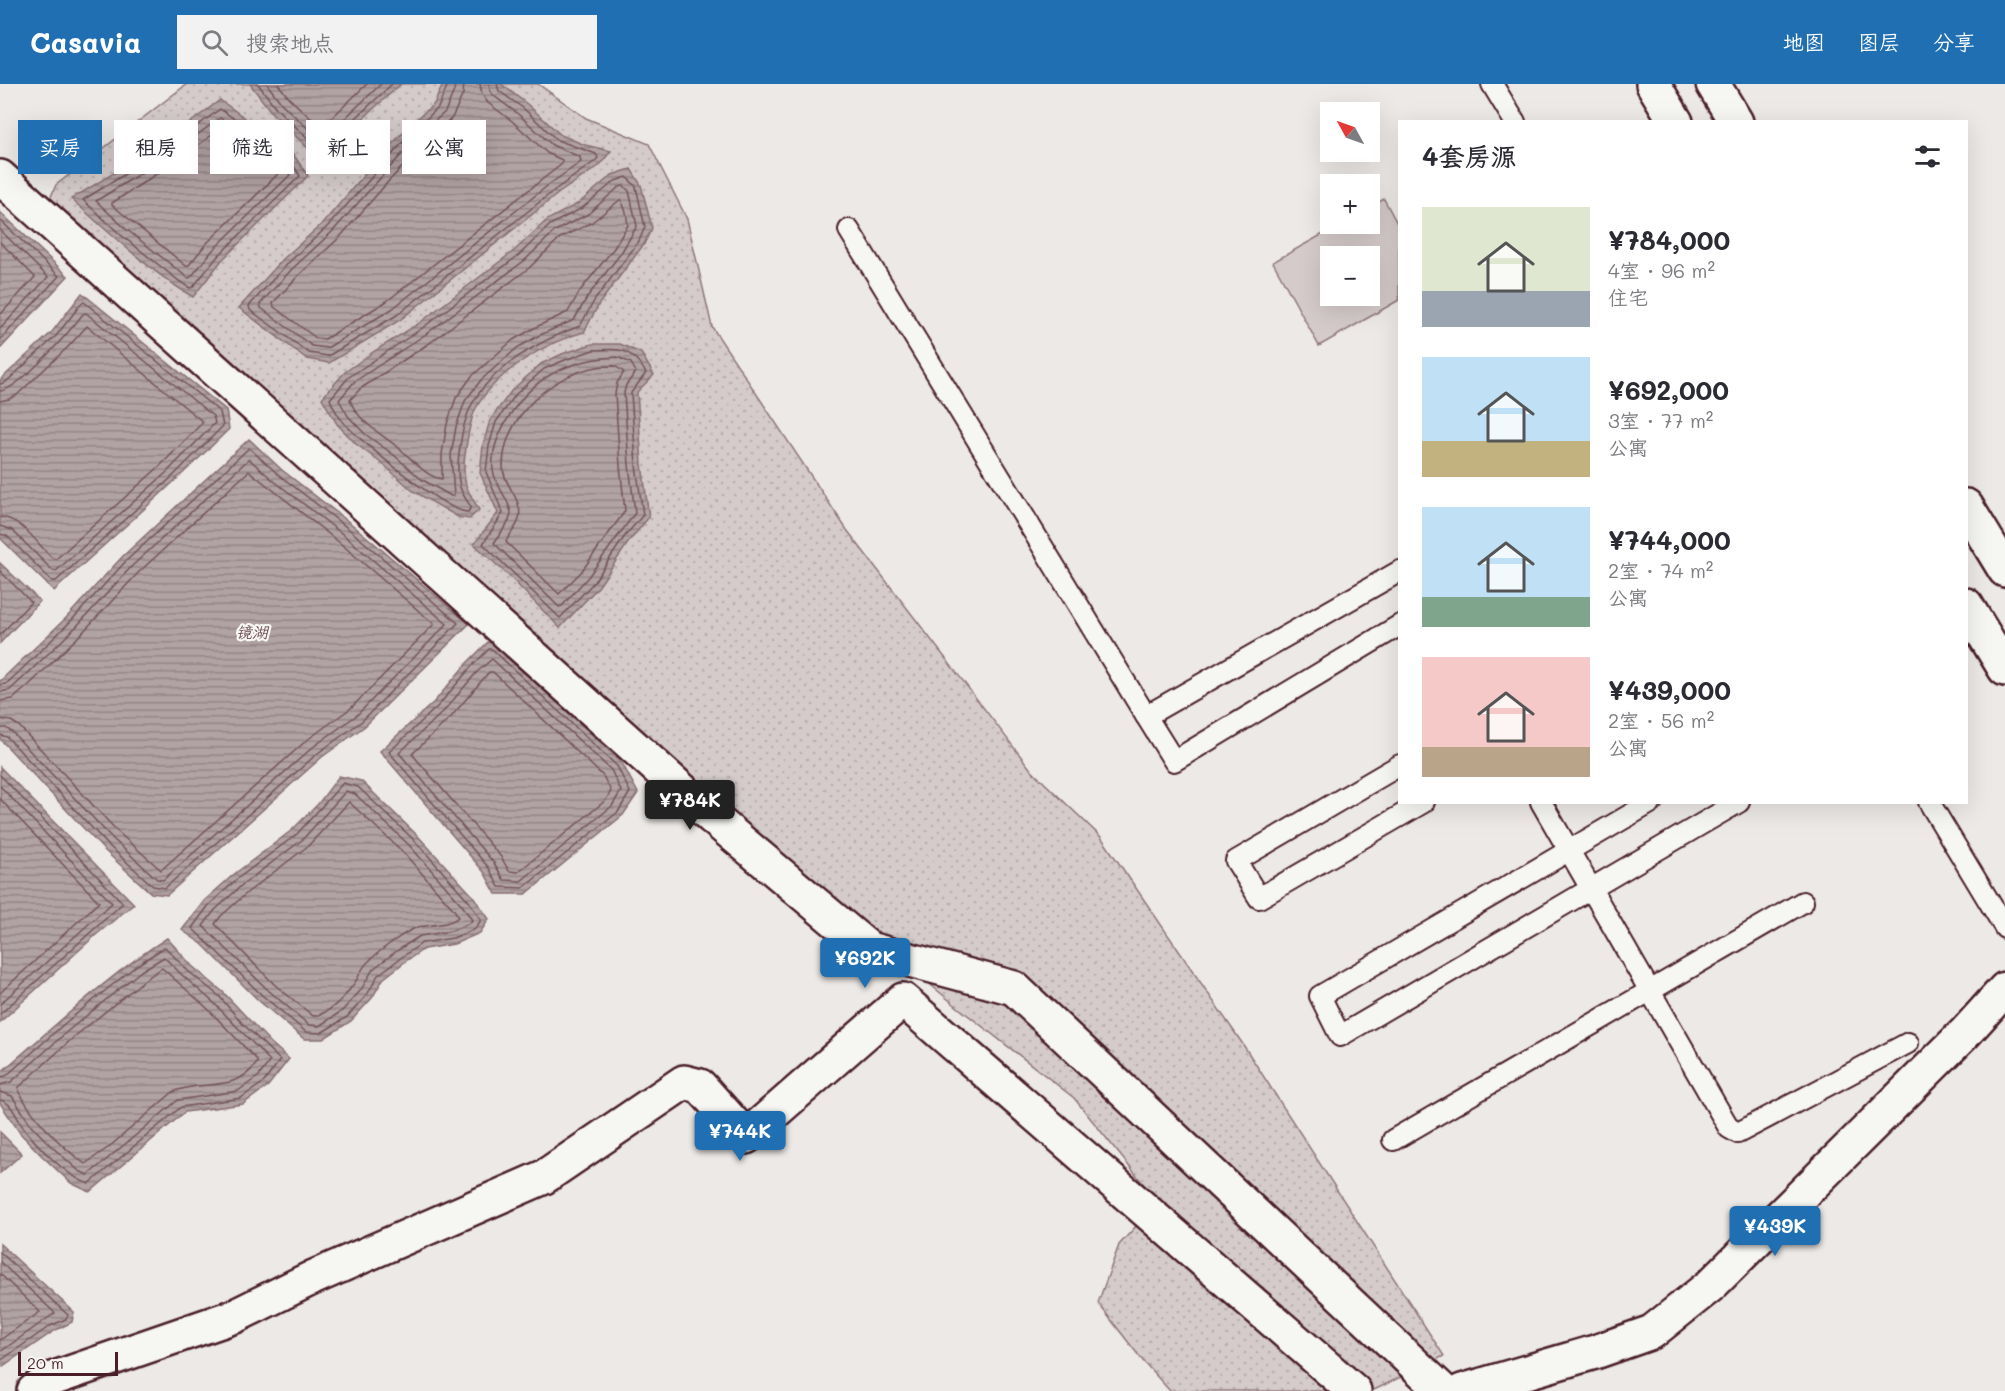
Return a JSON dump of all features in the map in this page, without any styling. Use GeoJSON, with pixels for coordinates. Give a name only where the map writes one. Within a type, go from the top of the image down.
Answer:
{"type":"FeatureCollection","features":[{"type":"Feature","properties":{"kind":"street"},"geometry":{"type":"LineString","coordinates":[[1653,84],[1675,120]]}},
{"type":"Feature","properties":{"kind":"street"},"geometry":{"type":"LineString","coordinates":[[1713,84],[1735,120]]}},
{"type":"Feature","properties":{"kind":"street"},"geometry":{"type":"LineString","coordinates":[[0,177],[712,817],[869,950],[903,1000],[1354,1391]]}},
{"type":"Feature","properties":{"kind":"street"},"geometry":{"type":"LineString","coordinates":[[1968,509],[2005,570]]}},
{"type":"Feature","properties":{"kind":"street"},"geometry":{"type":"LineString","coordinates":[[1968,608],[2005,669]]}},
{"type":"Feature","properties":{"kind":"street"},"geometry":{"type":"LineString","coordinates":[[869,950],[1014,988],[1443,1391]]}},
{"type":"Feature","properties":{"kind":"street"},"geometry":{"type":"LineString","coordinates":[[1462,1391],[1595,1352],[1652,1332],[1711,1285],[1965,1033],[2005,989]]}},
{"type":"Feature","properties":{"kind":"street"},"geometry":{"type":"LineString","coordinates":[[34,1391],[49,1380],[235,1316],[312,1278],[544,1178],[684,1082],[700,1086],[746,1137],[903,1000]]}},
{"type":"Feature","properties":{"kind":"lane"},"geometry":{"type":"LineString","coordinates":[[1492,84],[1514,120]]}},
{"type":"Feature","properties":{"kind":"lane"},"geometry":{"type":"LineString","coordinates":[[849,230],[1174,761],[1398,627]]}},
{"type":"Feature","properties":{"kind":"lane"},"geometry":{"type":"LineString","coordinates":[[1146,716],[1398,572]]}},
{"type":"Feature","properties":{"kind":"lane"},"geometry":{"type":"LineString","coordinates":[[1398,766],[1236,861],[1259,898],[1421,804]]}},
{"type":"Feature","properties":{"kind":"lane"},"geometry":{"type":"LineString","coordinates":[[1542,804],[1728,1128],[1738,1133],[1908,1043]]}},
{"type":"Feature","properties":{"kind":"lane"},"geometry":{"type":"LineString","coordinates":[[1649,804],[1320,996],[1340,1036],[1736,804]]}},
{"type":"Feature","properties":{"kind":"lane"},"geometry":{"type":"LineString","coordinates":[[1930,804],[2005,928]]}},
{"type":"Feature","properties":{"kind":"lane"},"geometry":{"type":"LineString","coordinates":[[1393,1140],[1803,903]]}},
{"type":"Feature","properties":{"kind":"shaded area"},"geometry":{"type":"Polygon","coordinates":[[[187,84],[538,84],[586,118],[649,144],[687,219],[712,327],[847,530],[1032,771],[1101,837],[1242,1043],[1444,1356],[1372,1391],[1170,1391],[1143,1361],[1098,1303],[1119,1245],[1158,1202],[1074,1098],[960,1009],[763,847],[49,201],[56,185],[70,174],[102,174],[102,150],[114,140],[114,174],[198,174],[198,120],[140,120],[187,84]]]}},
{"type":"Feature","properties":{"kind":"shaded area"},"geometry":{"type":"Polygon","coordinates":[[[1384,199],[1398,225],[1398,301],[1319,346],[1273,262],[1323,234],[1380,234],[1380,201],[1384,199]]]}},
{"type":"Feature","properties":{"kind":"water"},"geometry":{"type":"Polygon","coordinates":[[[250,84],[401,84],[362,120],[306,120],[306,146],[294,135],[294,120],[279,120],[250,84]]]}},
{"type":"Feature","properties":{"kind":"water"},"geometry":{"type":"Polygon","coordinates":[[[443,84],[501,84],[561,135],[585,145],[611,151],[599,166],[559,193],[400,320],[329,363],[307,359],[239,308],[283,259],[323,223],[365,174],[390,174],[390,146],[402,134],[402,174],[486,174],[486,120],[416,120],[434,104],[443,84]]]}},
{"type":"Feature","properties":{"kind":"water"},"geometry":{"type":"Polygon","coordinates":[[[220,100],[248,120],[210,120],[210,174],[294,174],[294,155],[308,176],[222,260],[193,297],[145,263],[71,199],[114,173],[198,174],[198,120],[194,120],[220,100]]]}},
{"type":"Feature","properties":{"kind":"water"},"geometry":{"type":"Polygon","coordinates":[[[631,169],[641,185],[652,228],[644,244],[599,304],[584,332],[554,343],[523,360],[496,382],[476,408],[468,433],[464,472],[467,488],[479,510],[469,519],[458,517],[413,491],[356,444],[337,424],[322,398],[345,372],[418,324],[515,250],[547,220],[579,203],[612,175],[631,169]]]}},
{"type":"Feature","properties":{"kind":"water"},"geometry":{"type":"Polygon","coordinates":[[[0,212],[68,276],[0,349],[0,212]]]}},
{"type":"Feature","properties":{"kind":"water"},"geometry":{"type":"Polygon","coordinates":[[[82,293],[226,410],[229,429],[54,591],[0,538],[0,380],[52,332],[82,293]]]}},
{"type":"Feature","properties":{"kind":"water"},"geometry":{"type":"Polygon","coordinates":[[[592,344],[620,344],[641,353],[654,375],[637,392],[642,464],[649,517],[630,540],[599,586],[560,628],[474,544],[498,513],[480,473],[483,445],[490,420],[512,390],[541,364],[592,344]]]}},
{"type":"Feature","properties":{"kind":"water","name":"镜湖"},"geometry":{"type":"Polygon","coordinates":[[[249,439],[282,470],[354,526],[469,624],[365,726],[322,757],[167,895],[151,893],[103,849],[0,739],[0,681],[66,618],[123,556],[249,439]]]}},
{"type":"Feature","properties":{"kind":"water"},"geometry":{"type":"Polygon","coordinates":[[[0,563],[40,601],[0,643],[0,563]]]}},
{"type":"Feature","properties":{"kind":"water"},"geometry":{"type":"Polygon","coordinates":[[[491,639],[622,763],[638,793],[623,815],[526,894],[496,894],[484,872],[380,751],[434,702],[491,639]]]}},
{"type":"Feature","properties":{"kind":"water"},"geometry":{"type":"Polygon","coordinates":[[[0,767],[134,904],[97,934],[0,1022],[0,767]]]}},
{"type":"Feature","properties":{"kind":"water"},"geometry":{"type":"Polygon","coordinates":[[[339,776],[361,781],[418,836],[473,896],[489,919],[480,933],[454,944],[424,949],[406,961],[383,979],[372,998],[351,1021],[323,1039],[304,1039],[258,1000],[202,944],[182,930],[204,901],[233,875],[292,830],[318,804],[339,776]]]}},
{"type":"Feature","properties":{"kind":"water"},"geometry":{"type":"Polygon","coordinates":[[[167,938],[192,966],[223,992],[289,1059],[268,1086],[243,1104],[185,1112],[90,1192],[71,1183],[20,1133],[0,1103],[0,1073],[102,986],[167,938]]]}},
{"type":"Feature","properties":{"kind":"water"},"geometry":{"type":"Polygon","coordinates":[[[0,1132],[22,1154],[0,1173],[0,1132]]]}},
{"type":"Feature","properties":{"kind":"water"},"geometry":{"type":"Polygon","coordinates":[[[0,1244],[74,1312],[72,1322],[54,1331],[0,1368],[0,1244]]]}}]}
